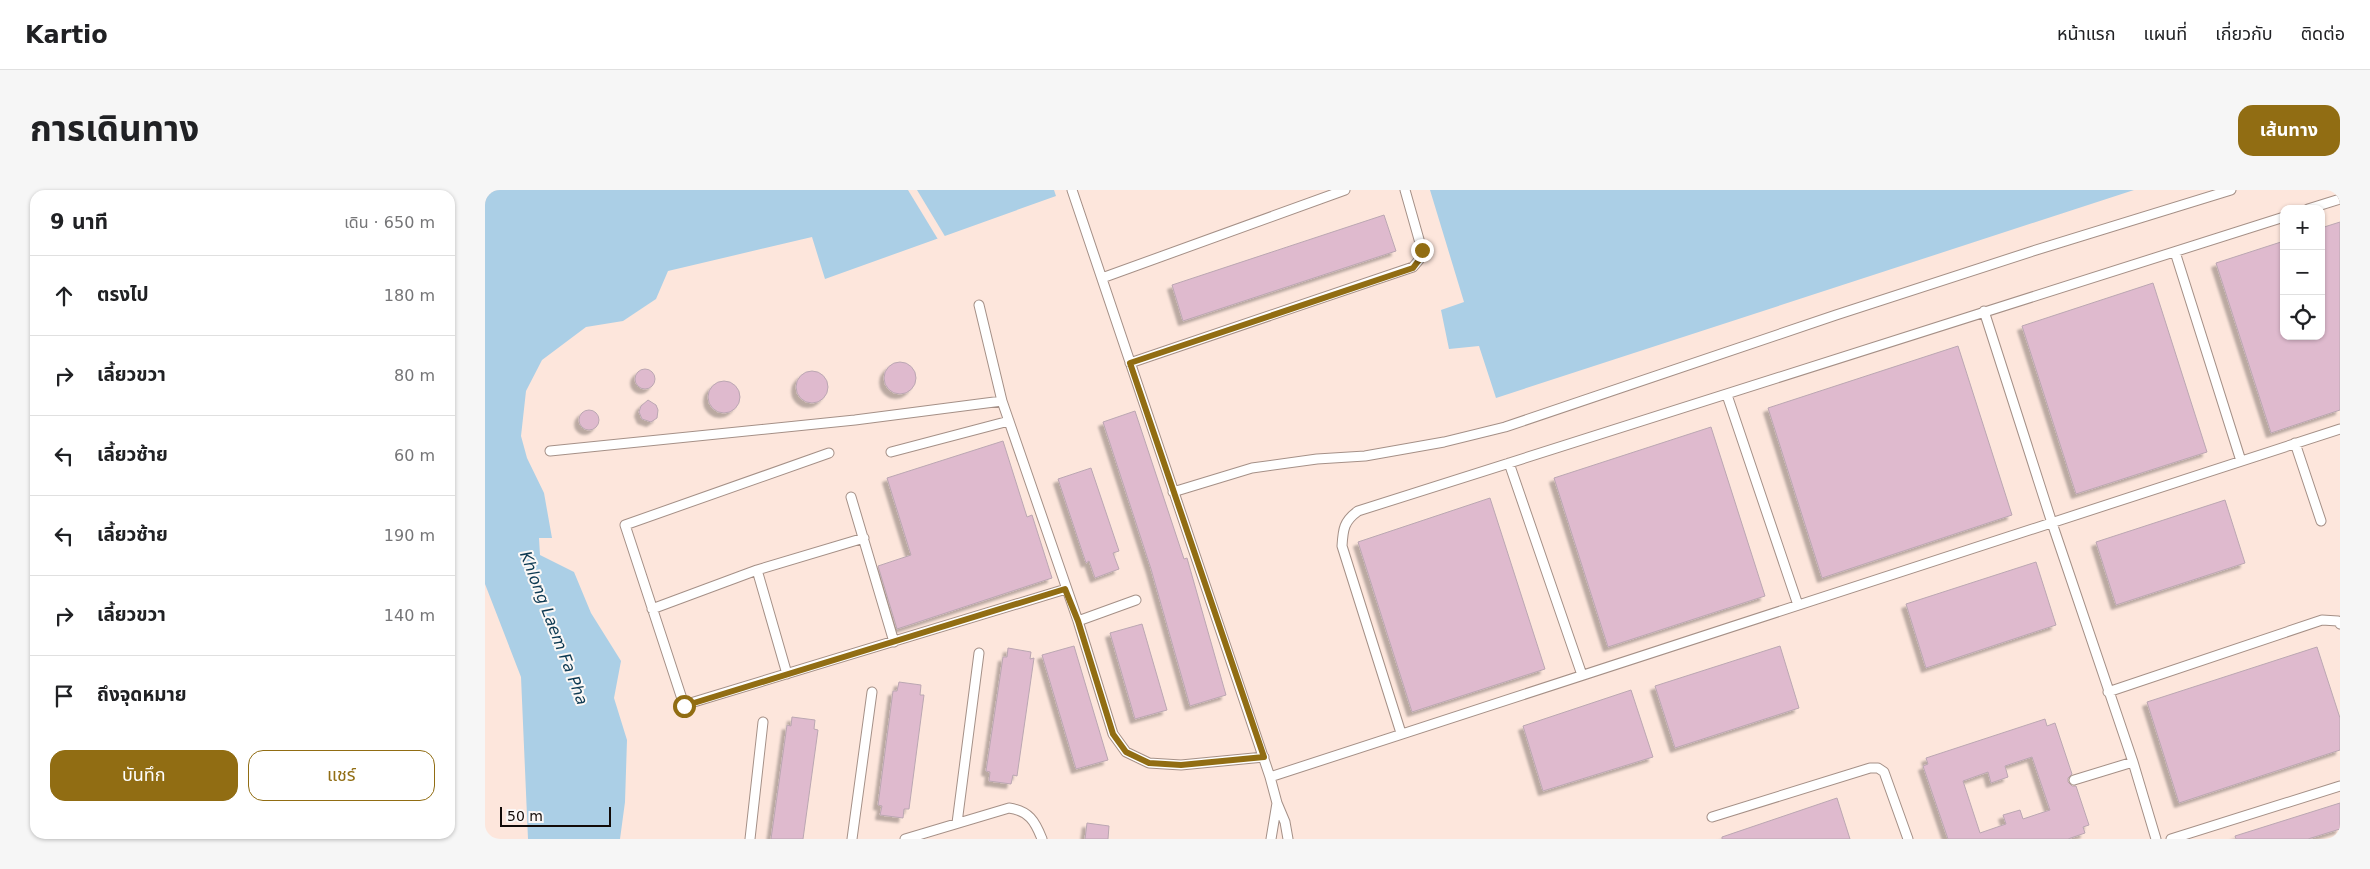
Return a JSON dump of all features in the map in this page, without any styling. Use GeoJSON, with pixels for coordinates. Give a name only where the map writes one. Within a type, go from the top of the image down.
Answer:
{"type":"FeatureCollection","features":[{"type":"Feature","properties":{"kind":"lane"},"geometry":{"type":"LineString","coordinates":[[1072,190],[1271,777],[1277,803],[1285,822],[1288,839]]}},
{"type":"Feature","properties":{"kind":"lane"},"geometry":{"type":"LineString","coordinates":[[1101,278],[1345,190]]}},
{"type":"Feature","properties":{"kind":"lane"},"geometry":{"type":"LineString","coordinates":[[1130,363],[1413,268],[1419,260],[1422,250],[1405,190]]}},
{"type":"Feature","properties":{"kind":"lane"},"geometry":{"type":"LineString","coordinates":[[1173,492],[1252,468],[1317,459],[1365,456],[1444,442],[1505,427],[1836,315],[2033,251],[2231,190]]}},
{"type":"Feature","properties":{"kind":"lane"},"geometry":{"type":"LineString","coordinates":[[2321,205],[2340,199]]}},
{"type":"Feature","properties":{"kind":"lane"},"geometry":{"type":"LineString","coordinates":[[1401,733],[1342,546],[1343,528],[1347,519],[1359,511],[1727,395],[1984,310],[2280,218]]}},
{"type":"Feature","properties":{"kind":"lane"},"geometry":{"type":"LineString","coordinates":[[2175,252],[2241,461]]}},
{"type":"Feature","properties":{"kind":"lane"},"geometry":{"type":"LineString","coordinates":[[979,305],[1002,401],[1065,589],[1078,621],[1113,734],[1126,752],[1149,763],[1181,765],[1264,757]]}},
{"type":"Feature","properties":{"kind":"lane"},"geometry":{"type":"LineString","coordinates":[[1984,310],[2052,523],[2133,762],[2156,839]]}},
{"type":"Feature","properties":{"kind":"lane"},"geometry":{"type":"LineString","coordinates":[[1727,395],[1798,605]]}},
{"type":"Feature","properties":{"kind":"lane"},"geometry":{"type":"LineString","coordinates":[[550,451],[855,420],[1002,401]]}},
{"type":"Feature","properties":{"kind":"lane"},"geometry":{"type":"LineString","coordinates":[[891,452],[1009,421]]}},
{"type":"Feature","properties":{"kind":"lane"},"geometry":{"type":"LineString","coordinates":[[1271,777],[1401,733],[2340,429]]}},
{"type":"Feature","properties":{"kind":"lane"},"geometry":{"type":"LineString","coordinates":[[2295,443],[2321,521]]}},
{"type":"Feature","properties":{"kind":"lane"},"geometry":{"type":"LineString","coordinates":[[829,453],[625,525],[684,706],[1065,589]]}},
{"type":"Feature","properties":{"kind":"lane"},"geometry":{"type":"LineString","coordinates":[[1509,463],[1582,675]]}},
{"type":"Feature","properties":{"kind":"lane"},"geometry":{"type":"LineString","coordinates":[[851,497],[893,642]]}},
{"type":"Feature","properties":{"kind":"lane"},"geometry":{"type":"LineString","coordinates":[[653,609],[757,570],[864,538]]}},
{"type":"Feature","properties":{"kind":"lane"},"geometry":{"type":"LineString","coordinates":[[757,570],[787,674]]}},
{"type":"Feature","properties":{"kind":"lane"},"geometry":{"type":"LineString","coordinates":[[1078,621],[1136,600]]}},
{"type":"Feature","properties":{"kind":"lane"},"geometry":{"type":"LineString","coordinates":[[2108,692],[2322,620],[2338,621],[2340,624]]}},
{"type":"Feature","properties":{"kind":"lane"},"geometry":{"type":"LineString","coordinates":[[957,823],[979,653]]}},
{"type":"Feature","properties":{"kind":"lane"},"geometry":{"type":"LineString","coordinates":[[852,839],[872,692]]}},
{"type":"Feature","properties":{"kind":"lane"},"geometry":{"type":"LineString","coordinates":[[751,839],[763,722]]}},
{"type":"Feature","properties":{"kind":"lane"},"geometry":{"type":"LineString","coordinates":[[2074,780],[2133,762]]}},
{"type":"Feature","properties":{"kind":"lane"},"geometry":{"type":"LineString","coordinates":[[1712,817],[1870,768],[1878,768],[1884,772],[1908,839]]}},
{"type":"Feature","properties":{"kind":"lane"},"geometry":{"type":"LineString","coordinates":[[2171,839],[2340,786]]}},
{"type":"Feature","properties":{"kind":"lane"},"geometry":{"type":"LineString","coordinates":[[1271,839],[1277,803]]}},
{"type":"Feature","properties":{"kind":"lane"},"geometry":{"type":"LineString","coordinates":[[905,839],[1009,808],[1023,810],[1031,818],[1042,839]]}},
{"type":"Feature","properties":{"kind":"water","name":"Khlong Laem Fa Pha"},"geometry":{"type":"Polygon","coordinates":[[[485,190],[1054,190],[1056,196],[825,279],[812,237],[668,271],[656,299],[623,321],[586,327],[542,360],[526,391],[521,436],[527,458],[544,493],[552,538],[539,538],[540,555],[574,572],[591,613],[621,661],[614,698],[627,740],[625,802],[620,839],[528,839],[521,677],[485,584],[485,190]]]}},
{"type":"Feature","properties":{"kind":"water"},"geometry":{"type":"Polygon","coordinates":[[[1430,190],[2134,190],[1496,398],[1479,346],[1449,349],[1441,310],[1464,302],[1430,190]]]}},
{"type":"Feature","properties":{"kind":"pier"},"geometry":{"type":"Polygon","coordinates":[[[908,190],[917,190],[946,238],[939,241],[908,190]]]}},
{"type":"Feature","properties":{"kind":"building"},"geometry":{"type":"Polygon","coordinates":[[[1384,215],[1396,251],[1183,321],[1172,285],[1384,215]]]}},
{"type":"Feature","properties":{"kind":"building"},"geometry":{"type":"Polygon","coordinates":[[[2340,222],[2340,410],[2271,433],[2216,263],[2280,242],[2280,340],[2325,340],[2325,227],[2340,222]]]}},
{"type":"Feature","properties":{"kind":"building"},"geometry":{"type":"Polygon","coordinates":[[[2153,283],[2207,452],[2076,494],[2022,326],[2153,283]]]}},
{"type":"Feature","properties":{"kind":"building"},"geometry":{"type":"Polygon","coordinates":[[[1958,346],[2012,515],[1822,578],[1768,408],[1958,346]]]}},
{"type":"Feature","properties":{"kind":"building"},"geometry":{"type":"Polygon","coordinates":[[[900,362],[912,366],[916,378],[912,390],[900,394],[888,390],[884,378],[888,366],[900,362]]]}},
{"type":"Feature","properties":{"kind":"building"},"geometry":{"type":"Polygon","coordinates":[[[645,369],[652,372],[655,379],[652,386],[645,389],[638,386],[635,379],[638,372],[645,369]]]}},
{"type":"Feature","properties":{"kind":"building"},"geometry":{"type":"Polygon","coordinates":[[[812,371],[824,375],[828,387],[824,399],[812,403],[800,399],[796,387],[800,375],[812,371]]]}},
{"type":"Feature","properties":{"kind":"building"},"geometry":{"type":"Polygon","coordinates":[[[724,381],[736,385],[740,397],[736,409],[724,413],[712,409],[708,397],[712,385],[724,381]]]}},
{"type":"Feature","properties":{"kind":"building"},"geometry":{"type":"Polygon","coordinates":[[[648,400],[656,405],[658,410],[657,418],[651,422],[642,419],[639,412],[641,406],[648,400]]]}},
{"type":"Feature","properties":{"kind":"building"},"geometry":{"type":"Polygon","coordinates":[[[589,410],[596,413],[599,420],[596,427],[589,430],[582,427],[579,420],[582,413],[589,410]]]}},
{"type":"Feature","properties":{"kind":"building"},"geometry":{"type":"Polygon","coordinates":[[[1135,411],[1184,559],[1187,558],[1226,695],[1190,706],[1151,569],[1103,422],[1135,411]]]}},
{"type":"Feature","properties":{"kind":"building"},"geometry":{"type":"Polygon","coordinates":[[[1711,427],[1765,596],[1608,647],[1554,478],[1711,427]]]}},
{"type":"Feature","properties":{"kind":"building"},"geometry":{"type":"Polygon","coordinates":[[[1003,441],[1027,517],[1032,515],[1052,578],[897,629],[878,566],[911,555],[887,478],[1003,441]]]}},
{"type":"Feature","properties":{"kind":"building"},"geometry":{"type":"Polygon","coordinates":[[[1091,468],[1119,551],[1113,553],[1119,569],[1095,578],[1089,561],[1086,563],[1058,479],[1091,468]]]}},
{"type":"Feature","properties":{"kind":"building"},"geometry":{"type":"Polygon","coordinates":[[[1490,498],[1545,669],[1412,712],[1358,542],[1490,498]]]}},
{"type":"Feature","properties":{"kind":"building"},"geometry":{"type":"Polygon","coordinates":[[[2225,500],[2245,563],[2116,605],[2096,542],[2225,500]]]}},
{"type":"Feature","properties":{"kind":"building"},"geometry":{"type":"Polygon","coordinates":[[[2036,562],[2056,625],[1926,668],[1906,604],[2036,562]]]}},
{"type":"Feature","properties":{"kind":"building"},"geometry":{"type":"Polygon","coordinates":[[[1142,624],[1167,710],[1135,719],[1110,633],[1142,624]]]}},
{"type":"Feature","properties":{"kind":"building"},"geometry":{"type":"Polygon","coordinates":[[[1074,646],[1108,760],[1076,769],[1042,655],[1074,646]]]}},
{"type":"Feature","properties":{"kind":"building"},"geometry":{"type":"Polygon","coordinates":[[[1780,646],[1799,708],[1675,748],[1655,686],[1780,646]]]}},
{"type":"Feature","properties":{"kind":"building"},"geometry":{"type":"Polygon","coordinates":[[[2317,647],[2340,718],[2340,750],[2179,803],[2147,702],[2317,647]]]}},
{"type":"Feature","properties":{"kind":"building"},"geometry":{"type":"Polygon","coordinates":[[[1008,648],[1031,652],[1030,659],[1034,658],[1017,776],[1013,775],[1011,784],[989,781],[990,772],[986,771],[1003,657],[1007,657],[1008,648]]]}},
{"type":"Feature","properties":{"kind":"building"},"geometry":{"type":"Polygon","coordinates":[[[899,682],[921,685],[920,695],[924,695],[909,809],[904,809],[903,818],[880,815],[882,806],[878,805],[893,691],[897,691],[899,682]]]}},
{"type":"Feature","properties":{"kind":"building"},"geometry":{"type":"Polygon","coordinates":[[[1631,690],[1653,757],[1543,791],[1523,726],[1631,690]]]}},
{"type":"Feature","properties":{"kind":"building"},"geometry":{"type":"Polygon","coordinates":[[[792,717],[815,720],[814,729],[818,730],[803,839],[771,839],[787,725],[791,726],[792,717]]]}},
{"type":"Feature","properties":{"kind":"building"},"geometry":{"type":"Polygon","coordinates":[[[2045,719],[2047,726],[2055,723],[2072,774],[2068,778],[2068,782],[2072,786],[2076,786],[2089,825],[2083,827],[2085,833],[2068,839],[1948,839],[1923,766],[1928,764],[1926,758],[2045,719]],[[2032,757],[2005,766],[2008,777],[1991,783],[1988,772],[1963,781],[1980,833],[2006,824],[2003,815],[2020,810],[2023,819],[2050,810],[2032,757]]]}},
{"type":"Feature","properties":{"kind":"building"},"geometry":{"type":"Polygon","coordinates":[[[1837,798],[1850,839],[1722,839],[1722,837],[1837,798]]]}},
{"type":"Feature","properties":{"kind":"building"},"geometry":{"type":"Polygon","coordinates":[[[2340,803],[2340,829],[2308,839],[2236,839],[2235,836],[2340,803]]]}},
{"type":"Feature","properties":{"kind":"building"},"geometry":{"type":"Polygon","coordinates":[[[1087,823],[1109,826],[1108,839],[1085,839],[1087,823]]]}},
{"type":"Feature","properties":{"kind":"route"},"geometry":{"type":"LineString","coordinates":[[684,706],[1065,589],[1078,621],[1113,734],[1126,752],[1149,763],[1181,765],[1264,757],[1130,363],[1413,268],[1419,260],[1422,250]]}}]}
